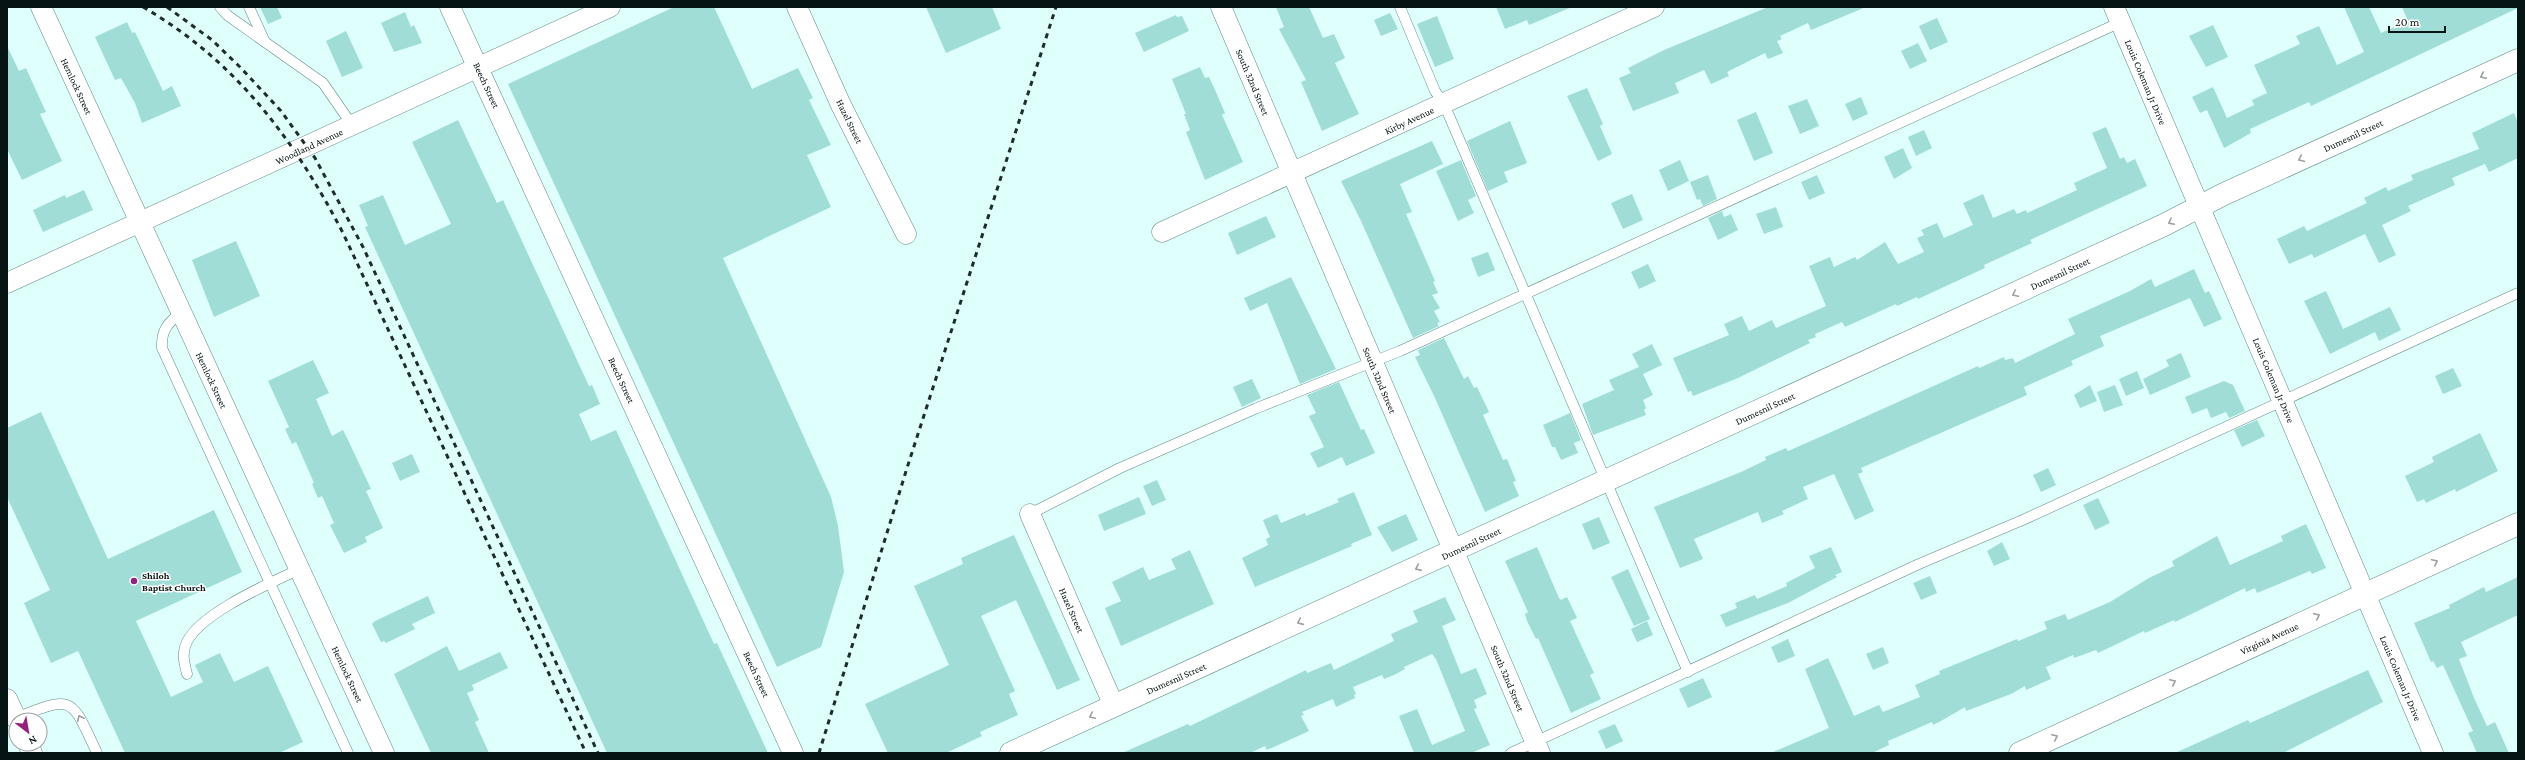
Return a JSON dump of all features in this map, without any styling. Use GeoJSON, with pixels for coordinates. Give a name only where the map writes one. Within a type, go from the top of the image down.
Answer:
{"type":"FeatureCollection","features":[{"type":"Feature","properties":{"kind":"main road","name":"Dumesnil Street"},"geometry":{"type":"LineString","coordinates":[[1011,753],[2164,226],[2200,207],[2518,60]]}},
{"type":"Feature","properties":{"kind":"main road","name":"Virginia Avenue"},"geometry":{"type":"LineString","coordinates":[[2020,753],[2518,524]]}},
{"type":"Feature","properties":{"kind":"street","name":"Hemlock Street"},"geometry":{"type":"LineString","coordinates":[[41,7],[384,753]]}},
{"type":"Feature","properties":{"kind":"street","name":"Beech Street"},"geometry":{"type":"LineString","coordinates":[[450,7],[793,753]]}},
{"type":"Feature","properties":{"kind":"street","name":"Woodland Avenue"},"geometry":{"type":"LineString","coordinates":[[7,283],[610,7]]}},
{"type":"Feature","properties":{"kind":"street","name":"Hazel Street"},"geometry":{"type":"LineString","coordinates":[[797,7],[841,105],[906,234]]}},
{"type":"Feature","properties":{"kind":"street","name":"South 32nd Street"},"geometry":{"type":"LineString","coordinates":[[1220,7],[1537,747]]}},
{"type":"Feature","properties":{"kind":"street","name":"Kirby Avenue"},"geometry":{"type":"LineString","coordinates":[[1162,232],[1292,174],[1654,7]]}},
{"type":"Feature","properties":{"kind":"street","name":"Louis Coleman Jr Drive"},"geometry":{"type":"LineString","coordinates":[[2118,15],[2433,753]]}},
{"type":"Feature","properties":{"kind":"street","name":"Hazel Street"},"geometry":{"type":"LineString","coordinates":[[1030,514],[1114,706]]}},
{"type":"Feature","properties":{"kind":"lane"},"geometry":{"type":"LineString","coordinates":[[220,7],[227,15],[323,82],[352,125]]}},
{"type":"Feature","properties":{"kind":"lane"},"geometry":{"type":"LineString","coordinates":[[249,7],[265,42]]}},
{"type":"Feature","properties":{"kind":"lane"},"geometry":{"type":"LineString","coordinates":[[1400,7],[1435,91],[1444,104],[1604,482],[1688,672]]}},
{"type":"Feature","properties":{"kind":"lane"},"geometry":{"type":"LineString","coordinates":[[1030,514],[1120,468],[1257,408],[1400,351],[1525,294],[2118,15]]}},
{"type":"Feature","properties":{"kind":"lane"},"geometry":{"type":"LineString","coordinates":[[1511,753],[1537,747],[1688,672],[1919,564],[2025,519],[2518,293]]}},
{"type":"Feature","properties":{"kind":"lane"},"geometry":{"type":"LineString","coordinates":[[181,312],[166,324],[162,338],[162,348],[348,753]]}},
{"type":"Feature","properties":{"kind":"lane"},"geometry":{"type":"LineString","coordinates":[[187,674],[184,660],[185,646],[198,626],[249,592],[300,569]]}},
{"type":"Feature","properties":{"kind":"lane"},"geometry":{"type":"LineString","coordinates":[[16,712],[52,704],[66,704],[78,713],[97,753]]}},
{"type":"Feature","properties":{"kind":"building"},"geometry":{"type":"Polygon","coordinates":[[[260,7],[277,7],[282,18],[268,24],[260,7]]]}},
{"type":"Feature","properties":{"kind":"building"},"geometry":{"type":"Polygon","coordinates":[[[674,7],[714,7],[752,89],[798,68],[813,98],[809,100],[831,145],[807,155],[831,207],[723,258],[831,497],[838,526],[844,572],[821,647],[777,667],[508,84],[674,7]]]}},
{"type":"Feature","properties":{"kind":"building"},"geometry":{"type":"Polygon","coordinates":[[[926,7],[992,7],[1001,29],[946,53],[926,7]]]}},
{"type":"Feature","properties":{"kind":"building"},"geometry":{"type":"Polygon","coordinates":[[[1276,7],[1309,7],[1323,38],[1334,34],[1345,58],[1335,63],[1359,114],[1322,131],[1301,82],[1306,80],[1279,29],[1284,27],[1276,7]]]}},
{"type":"Feature","properties":{"kind":"building"},"geometry":{"type":"Polygon","coordinates":[[[1496,7],[1572,7],[1529,25],[1527,20],[1505,29],[1496,7]]]}},
{"type":"Feature","properties":{"kind":"building"},"geometry":{"type":"Polygon","coordinates":[[[1768,7],[1866,7],[1811,30],[1808,23],[1780,36],[1782,39],[1777,41],[1783,53],[1768,59],[1765,53],[1727,72],[1729,76],[1711,84],[1704,70],[1675,83],[1679,93],[1633,111],[1619,78],[1631,73],[1628,68],[1664,50],[1768,7]]]}},
{"type":"Feature","properties":{"kind":"building"},"geometry":{"type":"Polygon","coordinates":[[[2344,7],[2369,7],[2381,33],[2408,21],[2402,7],[2518,8],[2311,106],[2309,102],[2250,129],[2251,133],[2224,148],[2207,110],[2200,113],[2192,97],[2213,87],[2227,118],[2254,105],[2252,100],[2267,93],[2254,65],[2300,44],[2296,36],[2319,26],[2337,65],[2364,52],[2344,7]]]}},
{"type":"Feature","properties":{"kind":"building"},"geometry":{"type":"Polygon","coordinates":[[[405,12],[411,27],[414,25],[422,43],[394,52],[381,23],[405,12]]]}},
{"type":"Feature","properties":{"kind":"building"},"geometry":{"type":"Polygon","coordinates":[[[1390,13],[1398,29],[1381,36],[1374,20],[1390,13]]]}},
{"type":"Feature","properties":{"kind":"building"},"geometry":{"type":"Polygon","coordinates":[[[1176,15],[1177,17],[1182,16],[1189,31],[1144,52],[1135,33],[1176,15]]]}},
{"type":"Feature","properties":{"kind":"building"},"geometry":{"type":"Polygon","coordinates":[[[1437,16],[1454,59],[1435,67],[1417,24],[1437,16]]]}},
{"type":"Feature","properties":{"kind":"building"},"geometry":{"type":"Polygon","coordinates":[[[1937,18],[1948,42],[1930,50],[1919,26],[1937,18]]]}},
{"type":"Feature","properties":{"kind":"building"},"geometry":{"type":"Polygon","coordinates":[[[127,22],[132,33],[135,32],[163,91],[172,86],[181,106],[142,123],[135,103],[121,78],[115,80],[95,37],[127,22]]]}},
{"type":"Feature","properties":{"kind":"building"},"geometry":{"type":"Polygon","coordinates":[[[2213,25],[2228,57],[2206,67],[2189,36],[2213,25]]]}},
{"type":"Feature","properties":{"kind":"building"},"geometry":{"type":"Polygon","coordinates":[[[346,31],[363,68],[342,77],[326,41],[346,31]]]}},
{"type":"Feature","properties":{"kind":"building"},"geometry":{"type":"Polygon","coordinates":[[[1918,43],[1927,61],[1910,69],[1901,51],[1918,43]]]}},
{"type":"Feature","properties":{"kind":"building"},"geometry":{"type":"Polygon","coordinates":[[[7,46],[19,71],[26,68],[46,112],[40,114],[62,161],[22,180],[7,149],[7,46]]]}},
{"type":"Feature","properties":{"kind":"building"},"geometry":{"type":"Polygon","coordinates":[[[1200,67],[1205,78],[1209,77],[1216,92],[1225,113],[1222,115],[1243,162],[1205,180],[1186,132],[1190,130],[1184,114],[1186,114],[1172,79],[1200,67]]]}},
{"type":"Feature","properties":{"kind":"building"},"geometry":{"type":"Polygon","coordinates":[[[1587,88],[1603,124],[1600,126],[1612,154],[1598,161],[1567,96],[1587,88]]]}},
{"type":"Feature","properties":{"kind":"building"},"geometry":{"type":"Polygon","coordinates":[[[1861,97],[1868,114],[1853,121],[1845,104],[1861,97]]]}},
{"type":"Feature","properties":{"kind":"building"},"geometry":{"type":"Polygon","coordinates":[[[1807,99],[1819,126],[1800,134],[1788,106],[1807,99]]]}},
{"type":"Feature","properties":{"kind":"building"},"geometry":{"type":"Polygon","coordinates":[[[1756,112],[1773,153],[1754,161],[1737,120],[1756,112]]]}},
{"type":"Feature","properties":{"kind":"building"},"geometry":{"type":"Polygon","coordinates":[[[2514,113],[2518,123],[2518,158],[2489,172],[2485,164],[2452,178],[2455,185],[2408,206],[2411,211],[2382,225],[2396,255],[2379,263],[2365,234],[2314,258],[2312,254],[2289,264],[2277,239],[2304,226],[2307,231],[2367,203],[2364,198],[2386,187],[2388,191],[2413,180],[2411,175],[2479,149],[2472,133],[2514,113]]]}},
{"type":"Feature","properties":{"kind":"building"},"geometry":{"type":"Polygon","coordinates":[[[458,120],[497,203],[503,200],[589,386],[592,385],[600,404],[579,414],[591,441],[616,430],[714,644],[717,643],[768,753],[607,753],[365,227],[368,226],[359,205],[383,195],[405,245],[451,224],[412,142],[458,120]]]}},
{"type":"Feature","properties":{"kind":"building"},"geometry":{"type":"Polygon","coordinates":[[[1510,121],[1527,163],[1504,172],[1508,182],[1488,191],[1467,141],[1510,121]]]}},
{"type":"Feature","properties":{"kind":"building"},"geometry":{"type":"Polygon","coordinates":[[[2106,127],[2120,159],[2124,157],[2127,163],[2135,159],[2147,186],[2030,240],[2032,243],[1984,265],[1985,268],[1918,299],[1917,297],[1897,306],[1896,304],[1845,327],[1842,322],[1815,334],[1816,337],[1808,340],[1810,343],[1738,378],[1693,396],[1691,391],[1688,392],[1673,358],[1729,335],[1724,324],[1742,316],[1749,331],[1772,320],[1776,328],[1826,306],[1809,266],[1830,257],[1834,267],[1855,257],[1857,260],[1885,242],[1898,264],[1924,252],[1917,238],[1924,235],[1921,230],[1937,223],[1944,238],[1973,225],[1963,203],[1983,194],[1993,218],[2014,209],[2017,214],[2026,210],[2027,213],[2077,190],[2074,183],[2107,168],[2092,133],[2106,127]]]}},
{"type":"Feature","properties":{"kind":"building"},"geometry":{"type":"Polygon","coordinates":[[[1924,130],[1932,148],[1916,156],[1908,137],[1924,130]]]}},
{"type":"Feature","properties":{"kind":"building"},"geometry":{"type":"Polygon","coordinates":[[[1432,141],[1443,164],[1400,184],[1412,212],[1406,214],[1435,281],[1433,282],[1438,293],[1432,295],[1440,308],[1434,311],[1440,322],[1437,323],[1439,326],[1413,338],[1361,221],[1341,181],[1432,141]]]}},
{"type":"Feature","properties":{"kind":"building"},"geometry":{"type":"Polygon","coordinates":[[[1903,148],[1912,168],[1894,179],[1884,157],[1903,148]]]}},
{"type":"Feature","properties":{"kind":"building"},"geometry":{"type":"Polygon","coordinates":[[[1461,160],[1476,196],[1468,200],[1474,213],[1458,221],[1436,171],[1461,160]]]}},
{"type":"Feature","properties":{"kind":"building"},"geometry":{"type":"Polygon","coordinates":[[[1680,160],[1689,181],[1668,191],[1659,170],[1680,160]]]}},
{"type":"Feature","properties":{"kind":"building"},"geometry":{"type":"Polygon","coordinates":[[[1708,175],[1717,199],[1703,206],[1700,199],[1697,200],[1690,182],[1708,175]]]}},
{"type":"Feature","properties":{"kind":"building"},"geometry":{"type":"Polygon","coordinates":[[[1817,175],[1825,193],[1809,200],[1801,182],[1817,175]]]}},
{"type":"Feature","properties":{"kind":"building"},"geometry":{"type":"Polygon","coordinates":[[[84,190],[93,210],[43,232],[33,210],[65,195],[66,198],[84,190]]]}},
{"type":"Feature","properties":{"kind":"building"},"geometry":{"type":"Polygon","coordinates":[[[1632,194],[1643,220],[1623,229],[1611,203],[1632,194]]]}},
{"type":"Feature","properties":{"kind":"building"},"geometry":{"type":"Polygon","coordinates":[[[1776,207],[1783,227],[1764,234],[1756,214],[1776,207]]]}},
{"type":"Feature","properties":{"kind":"building"},"geometry":{"type":"Polygon","coordinates":[[[1722,211],[1724,217],[1731,214],[1738,230],[1718,240],[1708,218],[1722,211]]]}},
{"type":"Feature","properties":{"kind":"building"},"geometry":{"type":"Polygon","coordinates":[[[1266,216],[1276,237],[1237,255],[1228,233],[1266,216]]]}},
{"type":"Feature","properties":{"kind":"building"},"geometry":{"type":"Polygon","coordinates":[[[236,241],[260,296],[214,317],[192,260],[236,241]]]}},
{"type":"Feature","properties":{"kind":"building"},"geometry":{"type":"Polygon","coordinates":[[[1488,252],[1495,270],[1478,277],[1471,258],[1488,252]]]}},
{"type":"Feature","properties":{"kind":"building"},"geometry":{"type":"Polygon","coordinates":[[[1648,264],[1656,281],[1639,289],[1631,272],[1648,264]]]}},
{"type":"Feature","properties":{"kind":"building"},"geometry":{"type":"Polygon","coordinates":[[[2194,269],[2205,293],[2209,291],[2222,319],[2204,327],[2190,298],[2100,336],[2104,346],[2071,361],[2073,365],[2024,387],[2027,395],[1861,468],[1863,472],[1858,474],[1874,511],[1855,520],[1834,474],[1803,487],[1808,499],[1782,511],[1784,514],[1762,523],[1758,512],[1694,539],[1703,559],[1680,568],[1654,507],[1741,472],[1766,460],[1765,457],[1786,448],[1788,451],[1978,366],[1979,368],[2004,357],[2005,360],[2013,358],[2015,363],[2075,334],[2068,319],[2130,291],[2151,279],[2155,287],[2194,269]]]}},
{"type":"Feature","properties":{"kind":"building"},"geometry":{"type":"Polygon","coordinates":[[[1291,277],[1336,369],[1300,384],[1267,303],[1250,311],[1244,298],[1291,277]]]}},
{"type":"Feature","properties":{"kind":"building"},"geometry":{"type":"Polygon","coordinates":[[[2326,291],[2343,329],[2390,307],[2401,330],[2379,341],[2375,332],[2330,354],[2304,301],[2326,291]]]}},
{"type":"Feature","properties":{"kind":"building"},"geometry":{"type":"Polygon","coordinates":[[[1444,338],[1464,379],[1468,376],[1474,388],[1477,387],[1489,412],[1483,415],[1503,460],[1507,459],[1516,481],[1513,482],[1519,496],[1485,512],[1435,398],[1415,357],[1420,355],[1418,350],[1444,338]]]}},
{"type":"Feature","properties":{"kind":"building"},"geometry":{"type":"Polygon","coordinates":[[[1652,344],[1662,365],[1643,374],[1653,395],[1643,400],[1646,408],[1644,410],[1646,415],[1593,435],[1582,404],[1614,390],[1609,380],[1639,367],[1632,354],[1652,344]]]}},
{"type":"Feature","properties":{"kind":"building"},"geometry":{"type":"Polygon","coordinates":[[[2181,353],[2191,377],[2150,395],[2143,379],[2169,366],[2166,360],[2181,353]]]}},
{"type":"Feature","properties":{"kind":"building"},"geometry":{"type":"Polygon","coordinates":[[[313,360],[329,393],[316,399],[332,436],[343,430],[371,489],[366,491],[383,528],[365,537],[367,542],[344,553],[330,525],[334,523],[322,496],[318,498],[312,484],[314,483],[296,442],[292,444],[285,429],[289,427],[268,381],[313,360]]]}},
{"type":"Feature","properties":{"kind":"building"},"geometry":{"type":"Polygon","coordinates":[[[2453,368],[2462,386],[2443,394],[2435,376],[2453,368]]]}},
{"type":"Feature","properties":{"kind":"building"},"geometry":{"type":"Polygon","coordinates":[[[2137,371],[2144,388],[2126,396],[2119,379],[2137,371]]]}},
{"type":"Feature","properties":{"kind":"building"},"geometry":{"type":"Polygon","coordinates":[[[1252,379],[1261,398],[1242,407],[1233,387],[1252,379]]]}},
{"type":"Feature","properties":{"kind":"building"},"geometry":{"type":"Polygon","coordinates":[[[2224,381],[2233,385],[2245,411],[2229,418],[2226,412],[2211,418],[2207,408],[2192,414],[2185,397],[2224,381]]]}},
{"type":"Feature","properties":{"kind":"building"},"geometry":{"type":"Polygon","coordinates":[[[1339,382],[1361,430],[1364,429],[1375,453],[1346,466],[1342,457],[1318,468],[1310,453],[1324,447],[1309,416],[1316,413],[1307,395],[1339,382]]]}},
{"type":"Feature","properties":{"kind":"building"},"geometry":{"type":"Polygon","coordinates":[[[2090,385],[2097,401],[2080,408],[2074,395],[2090,385]]]}},
{"type":"Feature","properties":{"kind":"building"},"geometry":{"type":"Polygon","coordinates":[[[2115,385],[2123,405],[2104,412],[2097,392],[2115,385]]]}},
{"type":"Feature","properties":{"kind":"building","name":"Shiloh Baptist Church"},"geometry":{"type":"Polygon","coordinates":[[[41,412],[108,559],[214,510],[242,572],[136,621],[171,697],[203,682],[195,665],[220,653],[234,682],[268,666],[303,742],[279,753],[125,753],[78,651],[51,663],[24,603],[50,590],[7,497],[7,428],[41,412]]]}},
{"type":"Feature","properties":{"kind":"building"},"geometry":{"type":"Polygon","coordinates":[[[1570,413],[1581,440],[1574,443],[1578,453],[1561,460],[1555,447],[1552,447],[1543,425],[1570,413]]]}},
{"type":"Feature","properties":{"kind":"building"},"geometry":{"type":"Polygon","coordinates":[[[2257,420],[2265,436],[2242,447],[2234,430],[2257,420]]]}},
{"type":"Feature","properties":{"kind":"building"},"geometry":{"type":"Polygon","coordinates":[[[2480,433],[2498,471],[2456,492],[2455,489],[2426,503],[2424,499],[2417,502],[2405,476],[2434,462],[2432,457],[2480,433]]]}},
{"type":"Feature","properties":{"kind":"building"},"geometry":{"type":"Polygon","coordinates":[[[412,454],[420,472],[400,481],[392,463],[412,454]]]}},
{"type":"Feature","properties":{"kind":"building"},"geometry":{"type":"Polygon","coordinates":[[[2048,468],[2056,485],[2041,492],[2033,475],[2048,468]]]}},
{"type":"Feature","properties":{"kind":"building"},"geometry":{"type":"Polygon","coordinates":[[[1157,480],[1166,500],[1152,506],[1143,486],[1157,480]]]}},
{"type":"Feature","properties":{"kind":"building"},"geometry":{"type":"Polygon","coordinates":[[[1354,492],[1372,535],[1351,544],[1352,546],[1255,587],[1242,558],[1268,545],[1266,539],[1270,537],[1263,520],[1277,514],[1281,523],[1305,513],[1306,516],[1339,502],[1337,499],[1354,492]]]}},
{"type":"Feature","properties":{"kind":"building"},"geometry":{"type":"Polygon","coordinates":[[[1139,497],[1146,514],[1104,531],[1098,515],[1139,497]]]}},
{"type":"Feature","properties":{"kind":"building"},"geometry":{"type":"Polygon","coordinates":[[[2098,498],[2110,523],[2095,530],[2083,505],[2098,498]]]}},
{"type":"Feature","properties":{"kind":"building"},"geometry":{"type":"Polygon","coordinates":[[[1406,514],[1418,540],[1392,552],[1377,527],[1406,514]]]}},
{"type":"Feature","properties":{"kind":"building"},"geometry":{"type":"Polygon","coordinates":[[[1599,517],[1610,543],[1593,550],[1582,524],[1599,517]]]}},
{"type":"Feature","properties":{"kind":"building"},"geometry":{"type":"Polygon","coordinates":[[[2306,524],[2326,568],[2312,574],[2310,571],[2257,593],[2255,588],[2246,592],[2245,588],[2175,622],[2174,620],[2145,633],[2144,631],[2098,653],[2096,650],[2074,658],[2073,655],[2046,667],[2051,679],[2026,690],[2025,686],[2011,694],[1966,711],[1965,707],[1933,725],[1932,722],[1888,741],[1889,745],[1872,753],[1771,753],[1829,728],[1805,669],[1828,658],[1854,716],[1879,705],[1883,712],[1920,697],[1915,685],[1940,674],[1939,671],[2017,639],[2018,641],[2047,629],[2044,622],[2065,614],[2068,620],[2110,602],[2149,578],[2174,566],[2172,561],[2217,536],[2230,565],[2283,541],[2281,536],[2306,524]]]}},
{"type":"Feature","properties":{"kind":"building"},"geometry":{"type":"Polygon","coordinates":[[[1014,535],[1080,680],[1057,690],[1016,600],[981,616],[1015,691],[1009,694],[1018,715],[980,732],[982,736],[946,753],[888,753],[865,704],[949,665],[914,586],[963,564],[961,558],[1014,535]]]}},
{"type":"Feature","properties":{"kind":"building"},"geometry":{"type":"Polygon","coordinates":[[[2002,542],[2010,559],[1994,566],[1987,551],[2002,542]]]}},
{"type":"Feature","properties":{"kind":"building"},"geometry":{"type":"Polygon","coordinates":[[[1537,547],[1559,598],[1561,600],[1567,597],[1577,618],[1570,621],[1594,673],[1590,675],[1601,699],[1571,713],[1538,638],[1536,639],[1527,621],[1525,614],[1528,612],[1505,561],[1537,547]]]}},
{"type":"Feature","properties":{"kind":"building"},"geometry":{"type":"Polygon","coordinates":[[[1831,547],[1842,572],[1835,575],[1837,577],[1788,603],[1726,627],[1720,615],[1737,608],[1735,603],[1755,595],[1757,599],[1787,586],[1786,583],[1815,568],[1809,556],[1831,547]]]}},
{"type":"Feature","properties":{"kind":"building"},"geometry":{"type":"Polygon","coordinates":[[[1190,550],[1214,604],[1121,646],[1105,608],[1121,601],[1112,582],[1143,567],[1149,580],[1176,569],[1171,559],[1190,550]]]}},
{"type":"Feature","properties":{"kind":"building"},"geometry":{"type":"Polygon","coordinates":[[[1628,569],[1650,619],[1634,626],[1611,577],[1628,569]]]}},
{"type":"Feature","properties":{"kind":"building"},"geometry":{"type":"Polygon","coordinates":[[[1930,576],[1937,593],[1921,600],[1913,583],[1930,576]]]}},
{"type":"Feature","properties":{"kind":"building"},"geometry":{"type":"Polygon","coordinates":[[[2518,577],[2518,615],[2461,642],[2467,656],[2459,659],[2474,698],[2487,726],[2495,722],[2509,753],[2477,753],[2468,733],[2473,731],[2443,665],[2437,668],[2433,661],[2431,662],[2414,623],[2450,608],[2449,605],[2484,587],[2486,592],[2518,577]]]}},
{"type":"Feature","properties":{"kind":"building"},"geometry":{"type":"Polygon","coordinates":[[[428,596],[435,613],[412,624],[415,629],[386,643],[384,641],[381,642],[372,624],[375,621],[428,596]]]}},
{"type":"Feature","properties":{"kind":"building"},"geometry":{"type":"Polygon","coordinates":[[[1445,597],[1456,620],[1442,626],[1461,674],[1476,668],[1487,694],[1474,700],[1477,708],[1474,709],[1490,745],[1471,753],[1414,753],[1399,716],[1417,709],[1432,745],[1465,731],[1436,659],[1432,654],[1404,667],[1405,669],[1394,675],[1384,679],[1382,675],[1353,687],[1356,694],[1354,695],[1355,698],[1336,707],[1333,699],[1302,712],[1304,715],[1301,716],[1309,731],[1267,750],[1265,746],[1250,753],[1122,753],[1188,724],[1190,726],[1306,670],[1307,673],[1331,663],[1334,670],[1394,641],[1391,634],[1418,622],[1413,611],[1445,597]]]}},
{"type":"Feature","properties":{"kind":"building"},"geometry":{"type":"Polygon","coordinates":[[[1647,621],[1653,635],[1637,642],[1631,629],[1647,621]]]}},
{"type":"Feature","properties":{"kind":"building"},"geometry":{"type":"Polygon","coordinates":[[[1788,639],[1795,656],[1778,663],[1771,647],[1788,639]]]}},
{"type":"Feature","properties":{"kind":"building"},"geometry":{"type":"Polygon","coordinates":[[[447,646],[459,671],[500,652],[508,668],[472,685],[474,690],[467,693],[479,720],[475,722],[489,753],[431,753],[394,674],[447,646]]]}},
{"type":"Feature","properties":{"kind":"building"},"geometry":{"type":"Polygon","coordinates":[[[1883,647],[1889,663],[1873,670],[1866,654],[1883,647]]]}},
{"type":"Feature","properties":{"kind":"building"},"geometry":{"type":"Polygon","coordinates":[[[2368,670],[2383,702],[2283,753],[2175,753],[2248,720],[2250,723],[2368,670]]]}},
{"type":"Feature","properties":{"kind":"building"},"geometry":{"type":"Polygon","coordinates":[[[1703,678],[1712,697],[1688,708],[1679,689],[1703,678]]]}},
{"type":"Feature","properties":{"kind":"building"},"geometry":{"type":"Polygon","coordinates":[[[1615,724],[1623,741],[1606,749],[1598,731],[1615,724]]]}},
{"type":"Feature","properties":{"kind":"railway"},"geometry":{"type":"LineString","coordinates":[[143,7],[176,28],[207,52],[234,77],[260,105],[283,134],[324,199],[343,233],[586,753]]}},
{"type":"Feature","properties":{"kind":"railway"},"geometry":{"type":"LineString","coordinates":[[167,7],[212,40],[240,67],[281,111],[315,158],[363,247],[598,753]]}},
{"type":"Feature","properties":{"kind":"railway"},"geometry":{"type":"LineString","coordinates":[[819,753],[907,468],[1056,7]]}},
{"type":"Feature","properties":{"kind":"place","name":"Shiloh Baptist Church"},"geometry":{"type":"Point","coordinates":[134,581]}}]}
